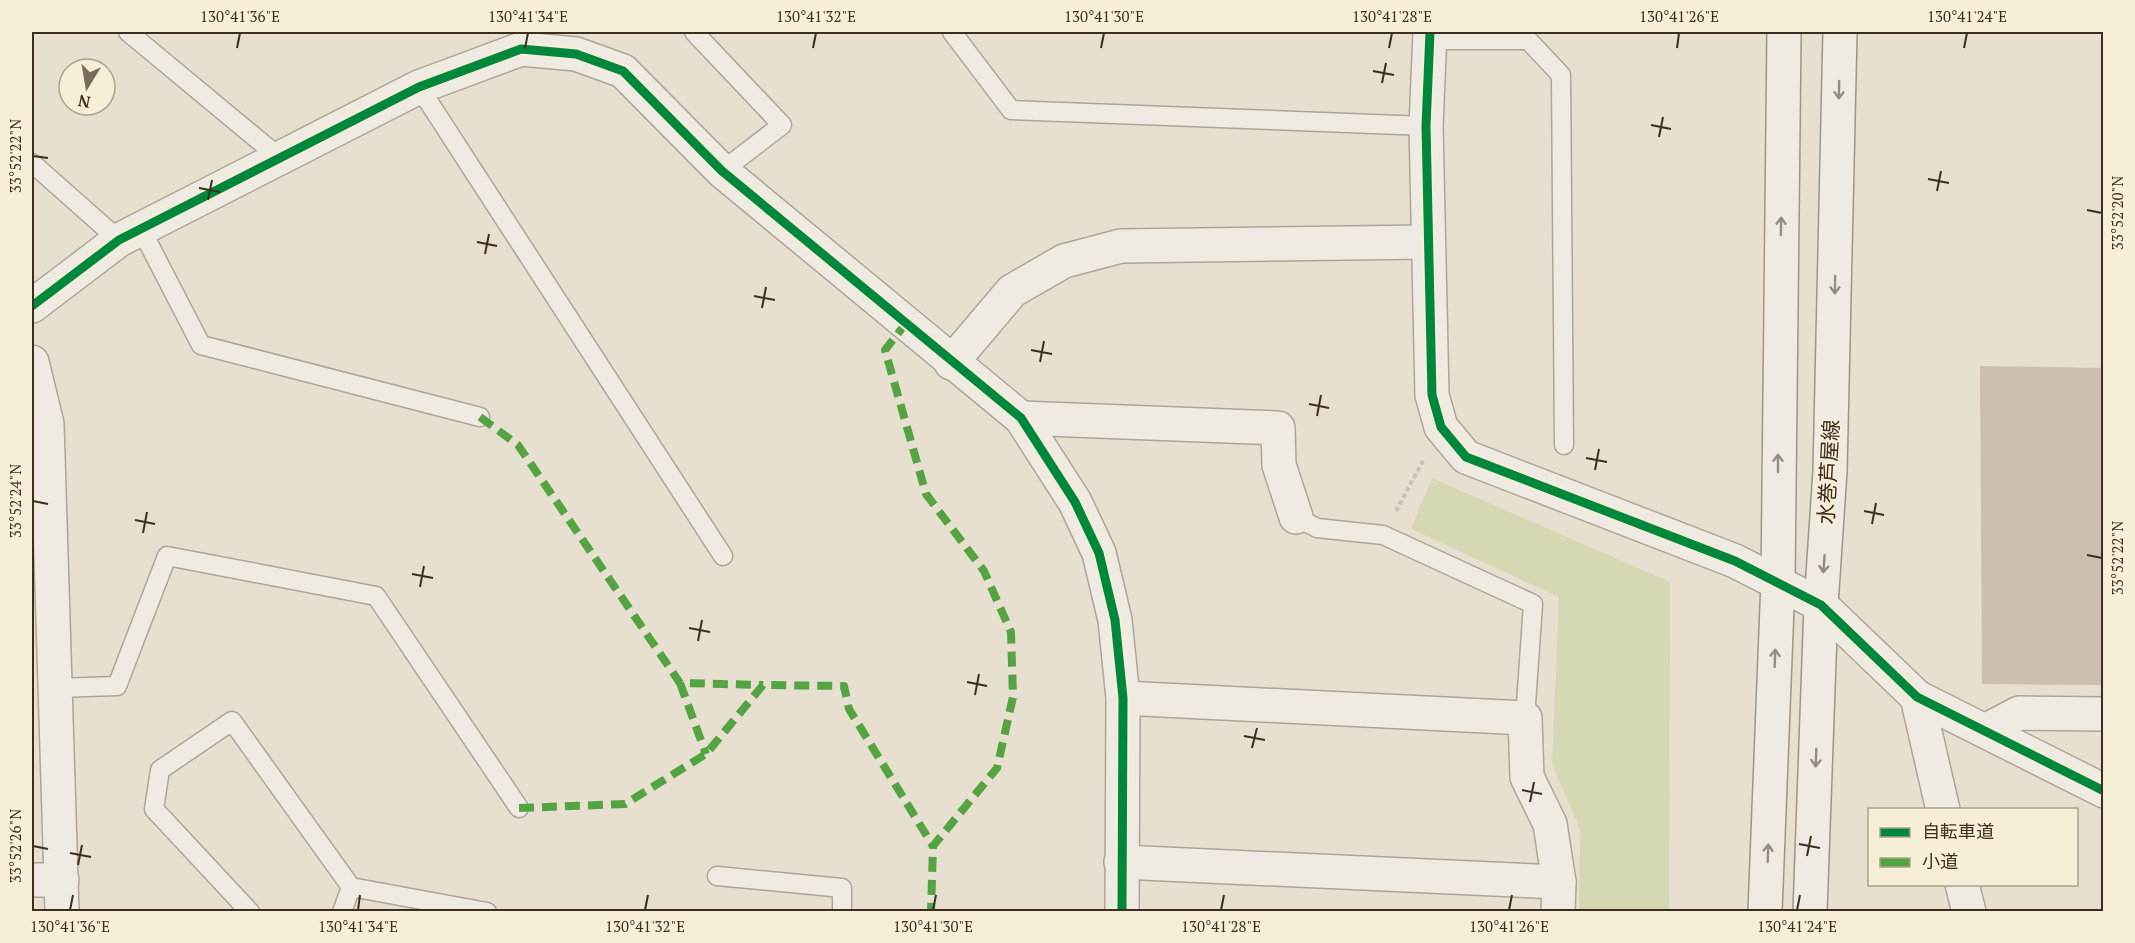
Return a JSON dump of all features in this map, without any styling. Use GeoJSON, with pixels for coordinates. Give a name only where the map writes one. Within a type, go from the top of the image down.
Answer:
{"type":"FeatureCollection","features":[{"type":"Feature","properties":{"kind":"street"},"geometry":{"type":"LineString","coordinates":[[1766,912],[1778,581],[1784,32]]}},
{"type":"Feature","properties":{"kind":"street","name":"水巻芦屋線"},"geometry":{"type":"LineString","coordinates":[[1810,912],[1821,605],[1830,471],[1840,32]]}},
{"type":"Feature","properties":{"kind":"street"},"geometry":{"type":"LineString","coordinates":[[1430,36],[1426,126],[1432,395],[1442,427],[1466,457],[1735,561],[1778,581],[1821,605],[1917,697],[2103,791]]}},
{"type":"Feature","properties":{"kind":"street"},"geometry":{"type":"LineString","coordinates":[[32,306],[130,235],[419,87],[521,49],[576,54],[623,71],[722,171],[907,322],[951,363],[1021,418],[1075,502],[1099,553],[1115,620],[1124,698],[1122,912]]}},
{"type":"Feature","properties":{"kind":"street"},"geometry":{"type":"LineString","coordinates":[[951,363],[1012,291],[1065,261],[1121,246],[1427,242]]}},
{"type":"Feature","properties":{"kind":"street"},"geometry":{"type":"LineString","coordinates":[[32,362],[47,424],[57,688],[47,880],[62,912]]}},
{"type":"Feature","properties":{"kind":"street"},"geometry":{"type":"LineString","coordinates":[[1021,418],[1278,428],[1279,465],[1296,517]]}},
{"type":"Feature","properties":{"kind":"street"},"geometry":{"type":"LineString","coordinates":[[1917,697],[1943,808]]}},
{"type":"Feature","properties":{"kind":"street"},"geometry":{"type":"LineString","coordinates":[[1121,862],[1558,897],[1550,824],[1527,777],[1525,718],[1124,698]]}},
{"type":"Feature","properties":{"kind":"street"},"geometry":{"type":"LineString","coordinates":[[1985,731],[2019,712],[2103,714]]}},
{"type":"Feature","properties":{"kind":"street"},"geometry":{"type":"LineString","coordinates":[[1962,886],[1969,912]]}},
{"type":"Feature","properties":{"kind":"lane"},"geometry":{"type":"LineString","coordinates":[[128,32],[280,158]]}},
{"type":"Feature","properties":{"kind":"lane"},"geometry":{"type":"LineString","coordinates":[[694,32],[782,125],[722,171]]}},
{"type":"Feature","properties":{"kind":"lane"},"geometry":{"type":"LineString","coordinates":[[952,32],[1011,110],[1426,126]]}},
{"type":"Feature","properties":{"kind":"lane"},"geometry":{"type":"LineString","coordinates":[[1430,36],[1528,39],[1561,75],[1564,445]]}},
{"type":"Feature","properties":{"kind":"lane"},"geometry":{"type":"LineString","coordinates":[[419,87],[723,556]]}},
{"type":"Feature","properties":{"kind":"lane"},"geometry":{"type":"LineString","coordinates":[[32,163],[130,235],[201,345],[480,417]]}},
{"type":"Feature","properties":{"kind":"lane"},"geometry":{"type":"LineString","coordinates":[[1296,517],[1317,528],[1383,535],[1533,604],[1525,718]]}},
{"type":"Feature","properties":{"kind":"lane"},"geometry":{"type":"LineString","coordinates":[[57,688],[117,686],[167,556],[376,596],[519,808]]}},
{"type":"Feature","properties":{"kind":"lane"},"geometry":{"type":"LineString","coordinates":[[250,912],[154,809],[160,770],[232,721],[351,887],[487,912]]}},
{"type":"Feature","properties":{"kind":"lane"},"geometry":{"type":"LineString","coordinates":[[717,876],[842,888],[842,912]]}},
{"type":"Feature","properties":{"kind":"lane"},"geometry":{"type":"LineString","coordinates":[[342,912],[351,887]]}},
{"type":"Feature","properties":{"kind":"path"},"geometry":{"type":"LineString","coordinates":[[1383,535],[1442,427]]}},
{"type":"Feature","properties":{"kind":"green space"},"geometry":{"type":"Polygon","coordinates":[[[1432,478],[1670,582],[1669,911],[1579,911],[1580,830],[1552,764],[1559,597],[1411,529],[1432,478]]]}},
{"type":"Feature","properties":{"kind":"building"},"geometry":{"type":"Polygon","coordinates":[[[1980,366],[2104,368],[2104,685],[1982,684],[1980,366]]]}},
{"type":"Feature","properties":{"kind":"marked path"},"geometry":{"type":"LineString","coordinates":[[907,322],[885,350],[926,494],[984,571],[1011,632],[1013,697],[997,768],[933,846],[931,912]]}},
{"type":"Feature","properties":{"kind":"marked path"},"geometry":{"type":"LineString","coordinates":[[480,417],[518,445],[680,683],[763,685]]}},
{"type":"Feature","properties":{"kind":"marked path"},"geometry":{"type":"LineString","coordinates":[[680,683],[706,754]]}},
{"type":"Feature","properties":{"kind":"marked path"},"geometry":{"type":"LineString","coordinates":[[519,808],[625,804],[706,754],[763,685],[844,686],[849,709],[933,846]]}},
{"type":"Feature","properties":{"kind":"cycle path"},"geometry":{"type":"LineString","coordinates":[[1430,32],[1426,126],[1432,395],[1441,427],[1466,457],[1735,561],[1821,605],[1917,697],[2104,791]]}},
{"type":"Feature","properties":{"kind":"cycle path"},"geometry":{"type":"LineString","coordinates":[[32,306],[119,240],[419,87],[521,49],[576,54],[623,71],[722,171],[1021,418],[1075,502],[1099,553],[1115,620],[1123,698],[1122,912]]}}]}
